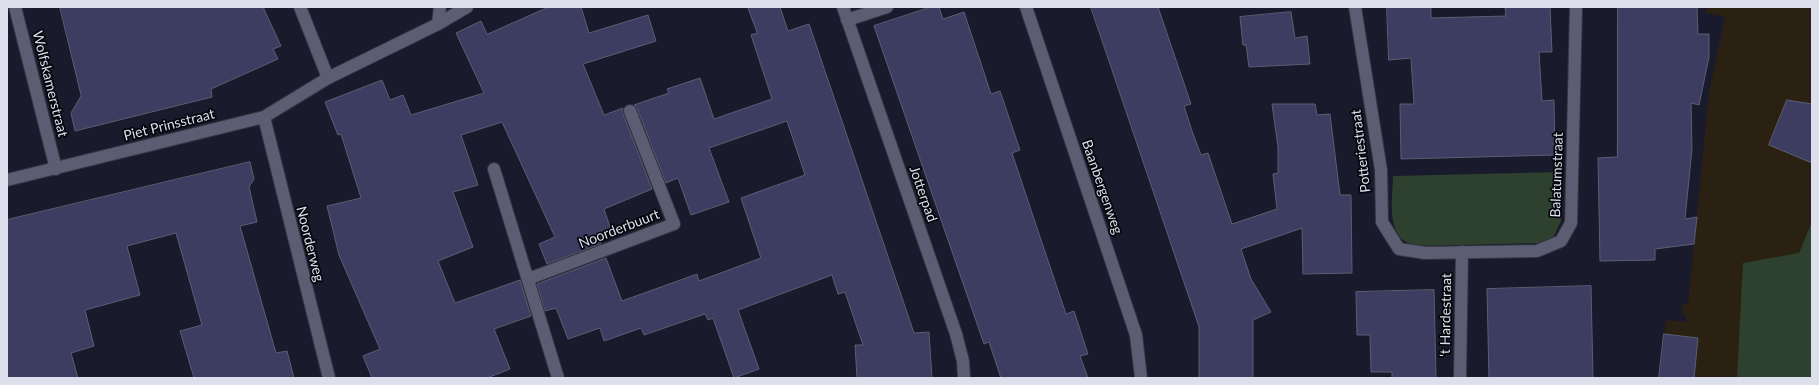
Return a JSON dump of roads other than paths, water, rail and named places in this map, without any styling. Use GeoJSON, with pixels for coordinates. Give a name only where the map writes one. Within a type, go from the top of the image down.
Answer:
{"type":"FeatureCollection","features":[{"type":"Feature","properties":{"kind":"street","name":"Wolfskamerstraat"},"geometry":{"type":"LineString","coordinates":[[15,7],[56,169]]}},
{"type":"Feature","properties":{"kind":"street"},"geometry":{"type":"LineString","coordinates":[[300,7],[328,78]]}},
{"type":"Feature","properties":{"kind":"street"},"geometry":{"type":"LineString","coordinates":[[438,24],[440,7]]}},
{"type":"Feature","properties":{"kind":"street","name":"Piet Prinsstraat"},"geometry":{"type":"LineString","coordinates":[[7,180],[264,117],[328,78],[438,24],[467,7]]}},
{"type":"Feature","properties":{"kind":"street","name":"Jotterpad"},"geometry":{"type":"LineString","coordinates":[[843,7],[956,334],[963,361],[964,378]]}},
{"type":"Feature","properties":{"kind":"street"},"geometry":{"type":"LineString","coordinates":[[848,20],[887,7]]}},
{"type":"Feature","properties":{"kind":"street","name":"Baanbergenweg"},"geometry":{"type":"LineString","coordinates":[[1026,7],[1136,335],[1141,378]]}},
{"type":"Feature","properties":{"kind":"street","name":"Potteriestraat"},"geometry":{"type":"LineString","coordinates":[[1355,7],[1381,170],[1382,222],[1399,249],[1425,253],[1462,252]]}},
{"type":"Feature","properties":{"kind":"street","name":"Balatumstraat"},"geometry":{"type":"LineString","coordinates":[[1462,252],[1537,251],[1561,241],[1571,223],[1576,7]]}},
{"type":"Feature","properties":{"kind":"street","name":"Noorderbuurt"},"geometry":{"type":"LineString","coordinates":[[528,279],[674,224],[630,111]]}},
{"type":"Feature","properties":{"kind":"street","name":"Noorderweg"},"geometry":{"type":"LineString","coordinates":[[264,117],[329,378]]}},
{"type":"Feature","properties":{"kind":"street"},"geometry":{"type":"LineString","coordinates":[[494,169],[558,378]]}},
{"type":"Feature","properties":{"kind":"street","name":"'t Hardestraat"},"geometry":{"type":"LineString","coordinates":[[1460,378],[1462,252]]}}]}
